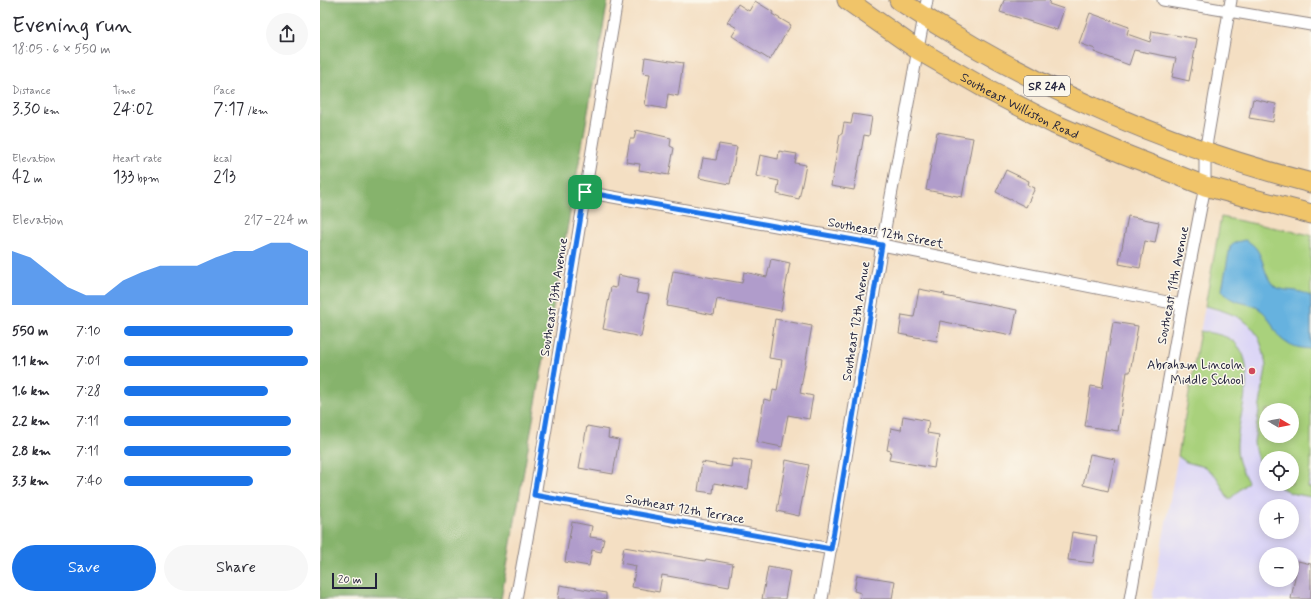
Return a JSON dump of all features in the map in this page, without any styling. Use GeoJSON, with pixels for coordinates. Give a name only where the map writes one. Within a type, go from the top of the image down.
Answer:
{"type":"FeatureCollection","features":[{"type":"Feature","properties":{"kind":"highway","name":"Southeast Williston Road"},"geometry":{"type":"LineString","coordinates":[[848,0],[918,50],[986,89],[1054,124],[1205,186]]}},
{"type":"Feature","properties":{"kind":"highway","name":"SR 24A"},"geometry":{"type":"LineString","coordinates":[[899,0],[925,9],[998,61],[1063,94],[1132,125],[1263,171],[1311,183]]}},
{"type":"Feature","properties":{"kind":"highway","name":"SR 24A"},"geometry":{"type":"LineString","coordinates":[[1205,186],[1311,214]]}},
{"type":"Feature","properties":{"kind":"street","name":"Southeast 13th Avenue"},"geometry":{"type":"LineString","coordinates":[[516,599],[617,0]]}},
{"type":"Feature","properties":{"kind":"street"},"geometry":{"type":"LineString","coordinates":[[1163,0],[1311,25]]}},
{"type":"Feature","properties":{"kind":"street","name":"Southeast 11th Avenue"},"geometry":{"type":"LineString","coordinates":[[1130,599],[1182,305],[1205,186],[1206,152],[1231,0]]}},
{"type":"Feature","properties":{"kind":"street","name":"Southeast 12th Avenue"},"geometry":{"type":"LineString","coordinates":[[822,599],[882,245],[925,9]]}},
{"type":"Feature","properties":{"kind":"street","name":"Southeast 12th Street"},"geometry":{"type":"LineString","coordinates":[[585,192],[882,245],[1182,305]]}},
{"type":"Feature","properties":{"kind":"street","name":"Southeast 12th Terrace"},"geometry":{"type":"LineString","coordinates":[[534,495],[831,549]]}},
{"type":"Feature","properties":{"kind":"shaded area","name":"Abraham Lincoln Middle School"},"geometry":{"type":"Polygon","coordinates":[[[1221,217],[1311,235],[1311,599],[1152,599],[1221,217]]]}},
{"type":"Feature","properties":{"kind":"green space"},"geometry":{"type":"Polygon","coordinates":[[[320,0],[608,0],[501,599],[320,599],[320,0]]]}},
{"type":"Feature","properties":{"kind":"green space"},"geometry":{"type":"Polygon","coordinates":[[[1221,217],[1311,235],[1311,468],[1308,487],[1311,488],[1311,497],[1287,491],[1299,491],[1299,451],[1259,451],[1259,463],[1254,442],[1259,411],[1259,443],[1299,443],[1299,403],[1260,403],[1266,368],[1264,352],[1258,337],[1252,328],[1243,320],[1224,311],[1205,306],[1221,217]]]}},
{"type":"Feature","properties":{"kind":"green space"},"geometry":{"type":"Polygon","coordinates":[[[1200,331],[1230,339],[1240,349],[1245,361],[1247,375],[1246,391],[1238,437],[1237,454],[1242,471],[1248,482],[1229,500],[1216,476],[1205,467],[1186,462],[1178,456],[1200,331]]]}},
{"type":"Feature","properties":{"kind":"water"},"geometry":{"type":"Polygon","coordinates":[[[1245,240],[1252,244],[1260,255],[1267,274],[1274,286],[1281,289],[1301,292],[1311,297],[1311,349],[1296,347],[1286,343],[1279,336],[1262,311],[1252,305],[1236,301],[1226,295],[1222,290],[1230,247],[1236,242],[1245,240]]]}},
{"type":"Feature","properties":{"kind":"building"},"geometry":{"type":"Polygon","coordinates":[[[1004,0],[1050,0],[1049,4],[1064,9],[1057,30],[1000,12],[1004,0]]]}},
{"type":"Feature","properties":{"kind":"building"},"geometry":{"type":"Polygon","coordinates":[[[755,1],[773,12],[772,14],[791,25],[770,60],[732,36],[737,28],[727,22],[738,4],[749,11],[755,1]]]}},
{"type":"Feature","properties":{"kind":"building"},"geometry":{"type":"Polygon","coordinates":[[[1090,13],[1129,27],[1127,34],[1150,42],[1152,31],[1197,39],[1189,81],[1172,77],[1176,58],[1134,50],[1129,65],[1094,52],[1095,49],[1079,43],[1090,13]]]}},
{"type":"Feature","properties":{"kind":"building"},"geometry":{"type":"Polygon","coordinates":[[[645,57],[683,63],[678,96],[668,94],[666,109],[645,105],[650,74],[643,73],[645,57]]]}},
{"type":"Feature","properties":{"kind":"building"},"geometry":{"type":"Polygon","coordinates":[[[1253,99],[1276,104],[1273,122],[1249,118],[1253,99]]]}},
{"type":"Feature","properties":{"kind":"building"},"geometry":{"type":"Polygon","coordinates":[[[853,114],[872,117],[869,136],[864,135],[854,190],[831,186],[840,134],[842,134],[844,123],[851,124],[853,114]]]}},
{"type":"Feature","properties":{"kind":"building"},"geometry":{"type":"Polygon","coordinates":[[[636,130],[671,138],[670,146],[674,148],[669,175],[639,170],[640,164],[626,162],[630,139],[634,139],[636,130]]]}},
{"type":"Feature","properties":{"kind":"building"},"geometry":{"type":"Polygon","coordinates":[[[937,132],[973,138],[962,197],[926,190],[937,132]]]}},
{"type":"Feature","properties":{"kind":"building"},"geometry":{"type":"Polygon","coordinates":[[[719,144],[737,147],[730,184],[699,178],[703,158],[716,160],[719,144]]]}},
{"type":"Feature","properties":{"kind":"building"},"geometry":{"type":"Polygon","coordinates":[[[779,151],[797,154],[795,163],[806,165],[799,199],[777,194],[779,181],[756,176],[760,155],[778,159],[779,151]]]}},
{"type":"Feature","properties":{"kind":"building"},"geometry":{"type":"Polygon","coordinates":[[[1006,170],[1029,181],[1028,185],[1035,188],[1026,207],[996,192],[1006,170]]]}},
{"type":"Feature","properties":{"kind":"building"},"geometry":{"type":"Polygon","coordinates":[[[1128,216],[1159,222],[1155,243],[1145,241],[1140,268],[1119,264],[1128,216]]]}},
{"type":"Feature","properties":{"kind":"building"},"geometry":{"type":"Polygon","coordinates":[[[771,259],[790,263],[781,311],[717,299],[714,315],[667,306],[673,271],[742,283],[744,272],[767,277],[771,259]]]}},
{"type":"Feature","properties":{"kind":"building"},"geometry":{"type":"Polygon","coordinates":[[[618,275],[639,279],[636,293],[649,295],[641,337],[603,329],[611,287],[616,288],[618,275]]]}},
{"type":"Feature","properties":{"kind":"building"},"geometry":{"type":"Polygon","coordinates":[[[919,289],[945,294],[944,296],[1017,310],[1012,335],[940,321],[937,341],[899,334],[902,315],[914,317],[919,289]]]}},
{"type":"Feature","properties":{"kind":"building"},"geometry":{"type":"Polygon","coordinates":[[[775,319],[812,326],[800,393],[813,396],[809,419],[788,415],[782,447],[757,442],[764,399],[771,401],[773,390],[777,391],[782,360],[769,358],[775,319]]]}},
{"type":"Feature","properties":{"kind":"building"},"geometry":{"type":"Polygon","coordinates":[[[1113,322],[1138,326],[1130,372],[1127,372],[1118,431],[1085,426],[1091,386],[1102,388],[1113,322]]]}},
{"type":"Feature","properties":{"kind":"building"},"geometry":{"type":"Polygon","coordinates":[[[903,416],[929,421],[927,433],[939,435],[934,468],[889,460],[891,451],[887,450],[891,428],[901,430],[903,416]]]}},
{"type":"Feature","properties":{"kind":"building"},"geometry":{"type":"Polygon","coordinates":[[[587,426],[609,430],[608,438],[619,440],[613,474],[579,468],[587,426]]]}},
{"type":"Feature","properties":{"kind":"building"},"geometry":{"type":"Polygon","coordinates":[[[1090,454],[1115,459],[1108,491],[1083,485],[1090,454]]]}},
{"type":"Feature","properties":{"kind":"building"},"geometry":{"type":"Polygon","coordinates":[[[732,459],[752,462],[748,489],[714,483],[713,493],[698,491],[702,462],[731,467],[732,459]]]}},
{"type":"Feature","properties":{"kind":"building"},"geometry":{"type":"Polygon","coordinates":[[[786,460],[809,465],[799,516],[777,511],[786,460]]]}},
{"type":"Feature","properties":{"kind":"building"},"geometry":{"type":"Polygon","coordinates":[[[572,522],[592,526],[590,537],[604,539],[601,552],[592,550],[589,566],[565,562],[572,522]]]}},
{"type":"Feature","properties":{"kind":"building"},"geometry":{"type":"Polygon","coordinates":[[[1072,532],[1097,536],[1093,563],[1068,560],[1072,532]]]}},
{"type":"Feature","properties":{"kind":"building"},"geometry":{"type":"Polygon","coordinates":[[[624,547],[705,561],[706,559],[733,564],[729,587],[662,575],[659,592],[632,587],[636,566],[621,563],[624,547]]]}},
{"type":"Feature","properties":{"kind":"building"},"geometry":{"type":"Polygon","coordinates":[[[1299,561],[1311,564],[1311,599],[1291,599],[1293,587],[1299,587],[1299,561]]]}},
{"type":"Feature","properties":{"kind":"building"},"geometry":{"type":"Polygon","coordinates":[[[768,567],[790,571],[785,599],[762,599],[768,567]]]}},
{"type":"Feature","properties":{"kind":"building"},"geometry":{"type":"Polygon","coordinates":[[[857,575],[895,581],[892,599],[860,599],[861,593],[854,591],[857,575]]]}},
{"type":"Feature","properties":{"kind":"building"},"geometry":{"type":"Polygon","coordinates":[[[560,585],[606,593],[606,599],[558,599],[560,585]]]}},
{"type":"Feature","properties":{"kind":"place","name":"Abraham Lincoln Middle School"},"geometry":{"type":"Point","coordinates":[1252,371]}},
{"type":"Feature","properties":{"kind":"route"},"geometry":{"type":"LineString","coordinates":[[585,192],[882,245],[831,549],[534,495],[585,192]]}}]}
